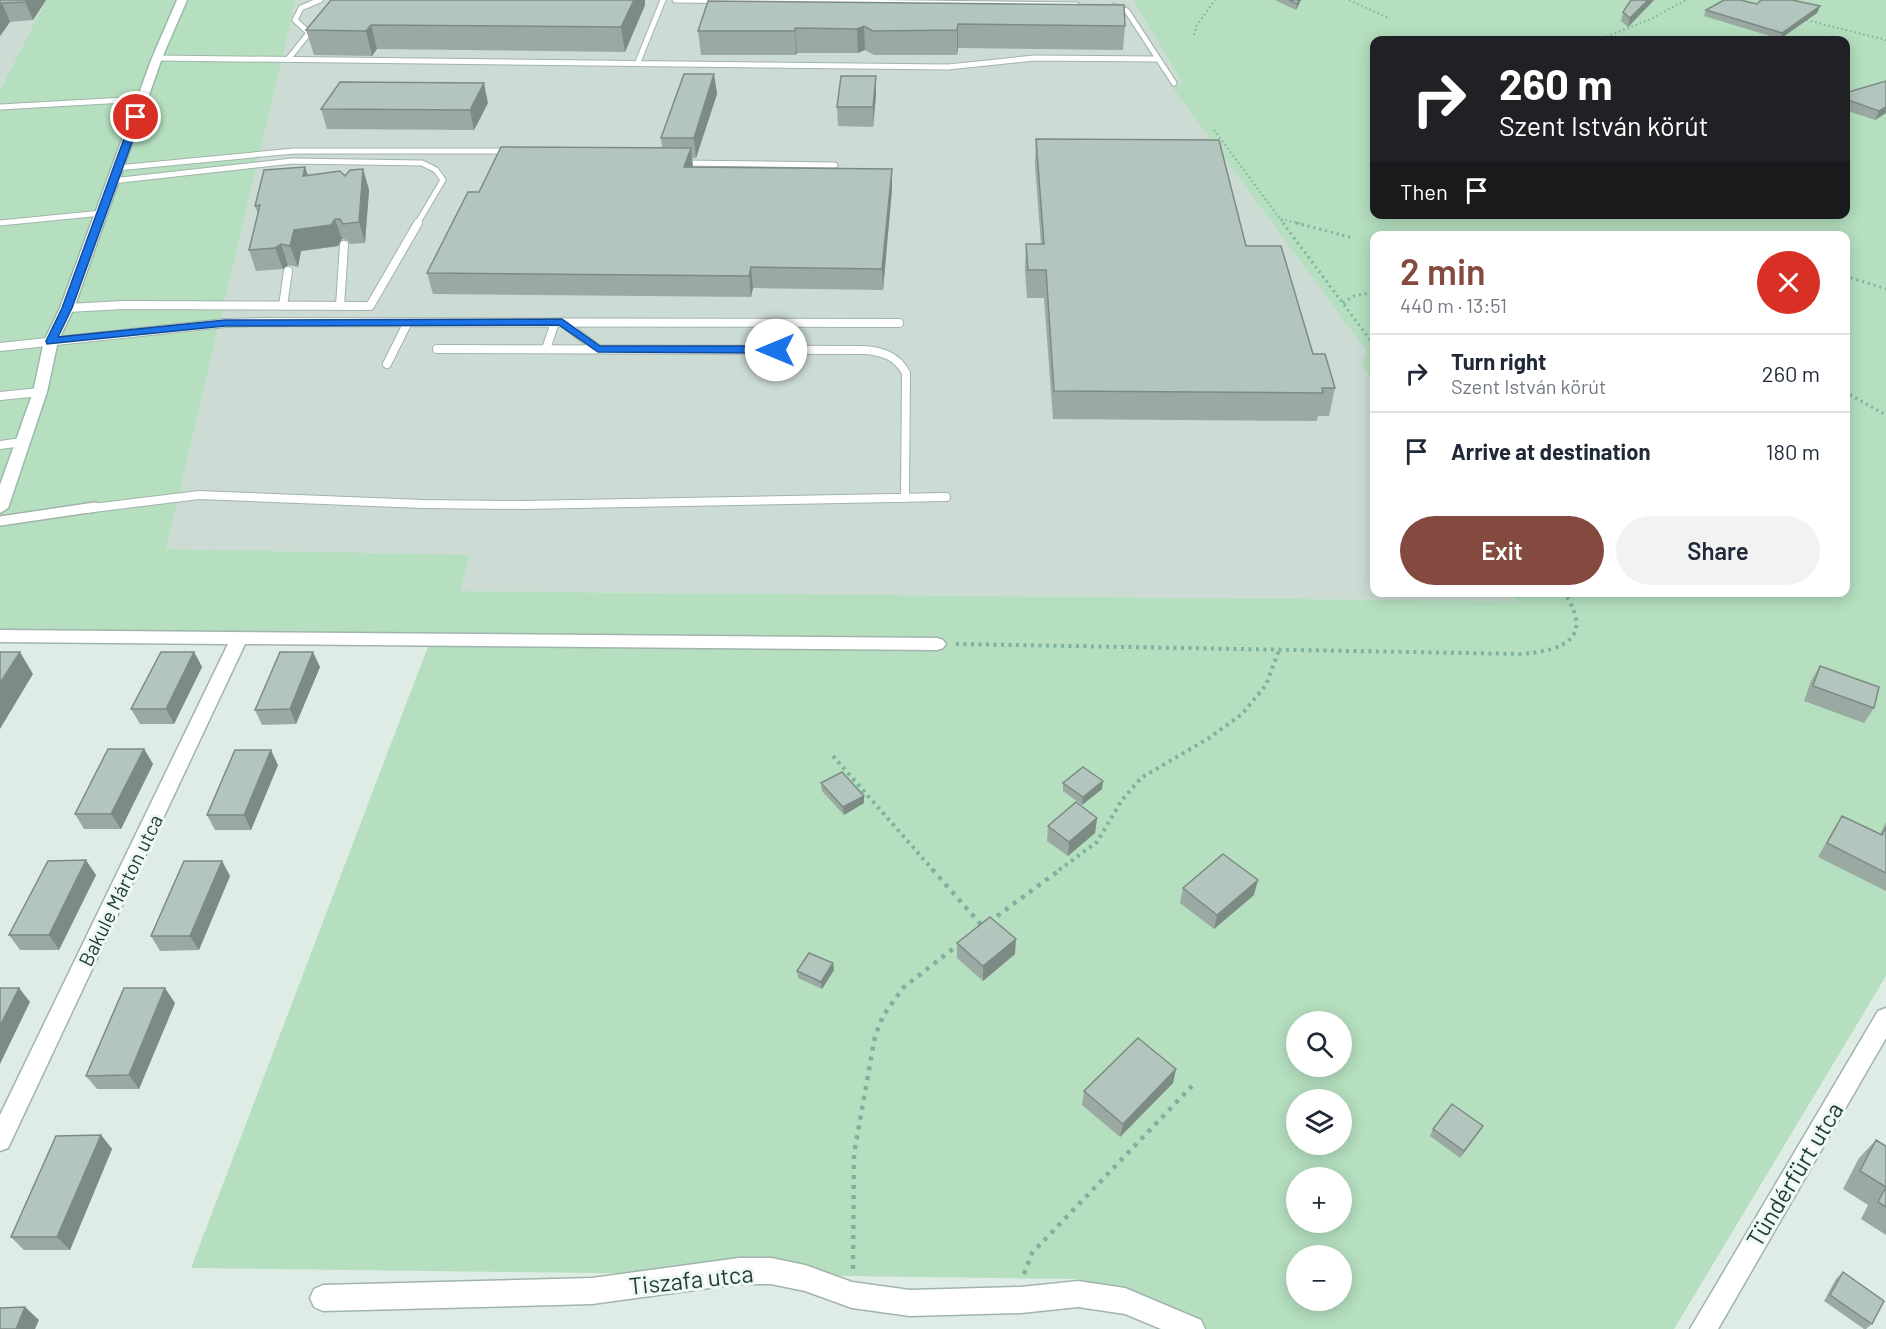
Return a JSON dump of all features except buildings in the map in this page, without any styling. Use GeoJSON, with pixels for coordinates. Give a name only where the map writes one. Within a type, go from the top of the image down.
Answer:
{"type":"FeatureCollection","features":[{"type":"Feature","properties":{"kind":"street"},"geometry":{"type":"LineString","coordinates":[[0,508],[40,392],[51,341],[67,308],[158,58],[182,0]]}},
{"type":"Feature","properties":{"kind":"street"},"geometry":{"type":"LineString","coordinates":[[0,636],[937,644]]}},
{"type":"Feature","properties":{"kind":"street","name":"Bakule Márton utca"},"geometry":{"type":"LineString","coordinates":[[0,1140],[239,639]]}},
{"type":"Feature","properties":{"kind":"street","name":"Tündérfürt utca"},"geometry":{"type":"LineString","coordinates":[[1703,1329],[1886,1018]]}},
{"type":"Feature","properties":{"kind":"street","name":"Tiszafa utca"},"geometry":{"type":"LineString","coordinates":[[323,1298],[592,1291],[739,1271],[771,1271],[805,1278],[852,1295],[909,1303],[1021,1300],[1078,1294],[1125,1301],[1192,1329]]}},
{"type":"Feature","properties":{"kind":"lane"},"geometry":{"type":"LineString","coordinates":[[289,58],[309,33],[298,25],[297,14],[301,8],[320,0]]}},
{"type":"Feature","properties":{"kind":"lane"},"geometry":{"type":"LineString","coordinates":[[638,62],[663,0]]}},
{"type":"Feature","properties":{"kind":"lane"},"geometry":{"type":"LineString","coordinates":[[675,0],[1090,5]]}},
{"type":"Feature","properties":{"kind":"lane"},"geometry":{"type":"LineString","coordinates":[[1102,5],[1127,11],[1156,59],[1174,83]]}},
{"type":"Feature","properties":{"kind":"lane"},"geometry":{"type":"LineString","coordinates":[[158,58],[948,67],[1034,58],[1156,59]]}},
{"type":"Feature","properties":{"kind":"lane"},"geometry":{"type":"LineString","coordinates":[[0,107],[143,99]]}},
{"type":"Feature","properties":{"kind":"lane"},"geometry":{"type":"LineString","coordinates":[[115,174],[294,151],[521,152]]}},
{"type":"Feature","properties":{"kind":"lane"},"geometry":{"type":"LineString","coordinates":[[67,308],[123,304],[370,306],[443,180],[436,170],[423,163],[292,161],[115,174]]}},
{"type":"Feature","properties":{"kind":"lane"},"geometry":{"type":"LineString","coordinates":[[353,171],[355,162]]}},
{"type":"Feature","properties":{"kind":"lane"},"geometry":{"type":"LineString","coordinates":[[671,162],[835,165]]}},
{"type":"Feature","properties":{"kind":"lane"},"geometry":{"type":"LineString","coordinates":[[0,223],[102,213]]}},
{"type":"Feature","properties":{"kind":"lane"},"geometry":{"type":"LineString","coordinates":[[340,306],[344,245]]}},
{"type":"Feature","properties":{"kind":"lane"},"geometry":{"type":"LineString","coordinates":[[283,306],[288,271]]}},
{"type":"Feature","properties":{"kind":"lane"},"geometry":{"type":"LineString","coordinates":[[387,364],[408,322]]}},
{"type":"Feature","properties":{"kind":"lane"},"geometry":{"type":"LineString","coordinates":[[546,349],[558,322]]}},
{"type":"Feature","properties":{"kind":"lane"},"geometry":{"type":"LineString","coordinates":[[558,322],[598,349]]}},
{"type":"Feature","properties":{"kind":"lane"},"geometry":{"type":"LineString","coordinates":[[0,347],[225,323],[899,323]]}},
{"type":"Feature","properties":{"kind":"lane"},"geometry":{"type":"LineString","coordinates":[[437,349],[864,350],[892,356],[899,361],[906,373],[905,498]]}},
{"type":"Feature","properties":{"kind":"lane"},"geometry":{"type":"LineString","coordinates":[[0,396],[40,392]]}},
{"type":"Feature","properties":{"kind":"lane"},"geometry":{"type":"LineString","coordinates":[[0,445],[22,442]]}},
{"type":"Feature","properties":{"kind":"lane"},"geometry":{"type":"LineString","coordinates":[[0,521],[160,498],[199,495],[423,504],[522,505],[946,497]]}},
{"type":"Feature","properties":{"kind":"path"},"geometry":{"type":"LineString","coordinates":[[1194,35],[1197,25],[1215,0]]}},
{"type":"Feature","properties":{"kind":"path"},"geometry":{"type":"LineString","coordinates":[[1349,0],[1390,19]]}},
{"type":"Feature","properties":{"kind":"path"},"geometry":{"type":"LineString","coordinates":[[1608,36],[1651,19],[1686,0]]}},
{"type":"Feature","properties":{"kind":"path"},"geometry":{"type":"LineString","coordinates":[[1792,17],[1886,40]]}},
{"type":"Feature","properties":{"kind":"path"},"geometry":{"type":"LineString","coordinates":[[1214,130],[1370,340]]}},
{"type":"Feature","properties":{"kind":"path"},"geometry":{"type":"LineString","coordinates":[[1281,219],[1353,238]]}},
{"type":"Feature","properties":{"kind":"path"},"geometry":{"type":"LineString","coordinates":[[1850,278],[1886,289]]}},
{"type":"Feature","properties":{"kind":"path"},"geometry":{"type":"LineString","coordinates":[[1343,303],[1354,296],[1370,293]]}},
{"type":"Feature","properties":{"kind":"path"},"geometry":{"type":"LineString","coordinates":[[1850,395],[1886,415]]}},
{"type":"Feature","properties":{"kind":"path"},"geometry":{"type":"LineString","coordinates":[[937,644],[1522,654],[1557,649],[1571,640],[1578,630],[1577,615],[1567,597]]}},
{"type":"Feature","properties":{"kind":"path"},"geometry":{"type":"LineString","coordinates":[[973,933],[1097,842],[1109,826],[1125,796],[1139,779],[1233,721],[1267,684],[1279,650]]}},
{"type":"Feature","properties":{"kind":"path"},"geometry":{"type":"LineString","coordinates":[[833,756],[983,927]]}},
{"type":"Feature","properties":{"kind":"path"},"geometry":{"type":"LineString","coordinates":[[852,1295],[854,1154],[875,1036],[883,1016],[903,988],[964,940]]}},
{"type":"Feature","properties":{"kind":"path"},"geometry":{"type":"LineString","coordinates":[[1021,1300],[1025,1269],[1032,1253],[1192,1086]]}},
{"type":"Feature","properties":{"kind":"shaded area"},"geometry":{"type":"Polygon","coordinates":[[[0,0],[46,0],[0,90],[0,0]]]}},
{"type":"Feature","properties":{"kind":"shaded area"},"geometry":{"type":"Polygon","coordinates":[[[296,0],[1133,0],[1183,84],[1172,85],[1369,353],[1360,362],[1370,377],[1370,597],[1514,597],[1517,601],[459,591],[470,556],[166,549],[296,0]]]}},
{"type":"Feature","properties":{"kind":"green space"},"geometry":{"type":"Polygon","coordinates":[[[46,0],[296,0],[166,549],[470,555],[460,591],[1516,601],[1514,597],[1850,597],[1850,231],[1370,231],[1370,377],[1360,362],[1368,353],[1171,85],[1183,84],[1133,0],[1886,0],[1886,976],[1674,1329],[1207,1329],[1080,1279],[191,1268],[432,636],[0,632],[0,90],[46,0]]]}},
{"type":"Feature","properties":{"kind":"route"},"geometry":{"type":"LineString","coordinates":[[136,117],[67,308],[51,341],[225,323],[562,322],[598,349],[776,350]]}}]}
